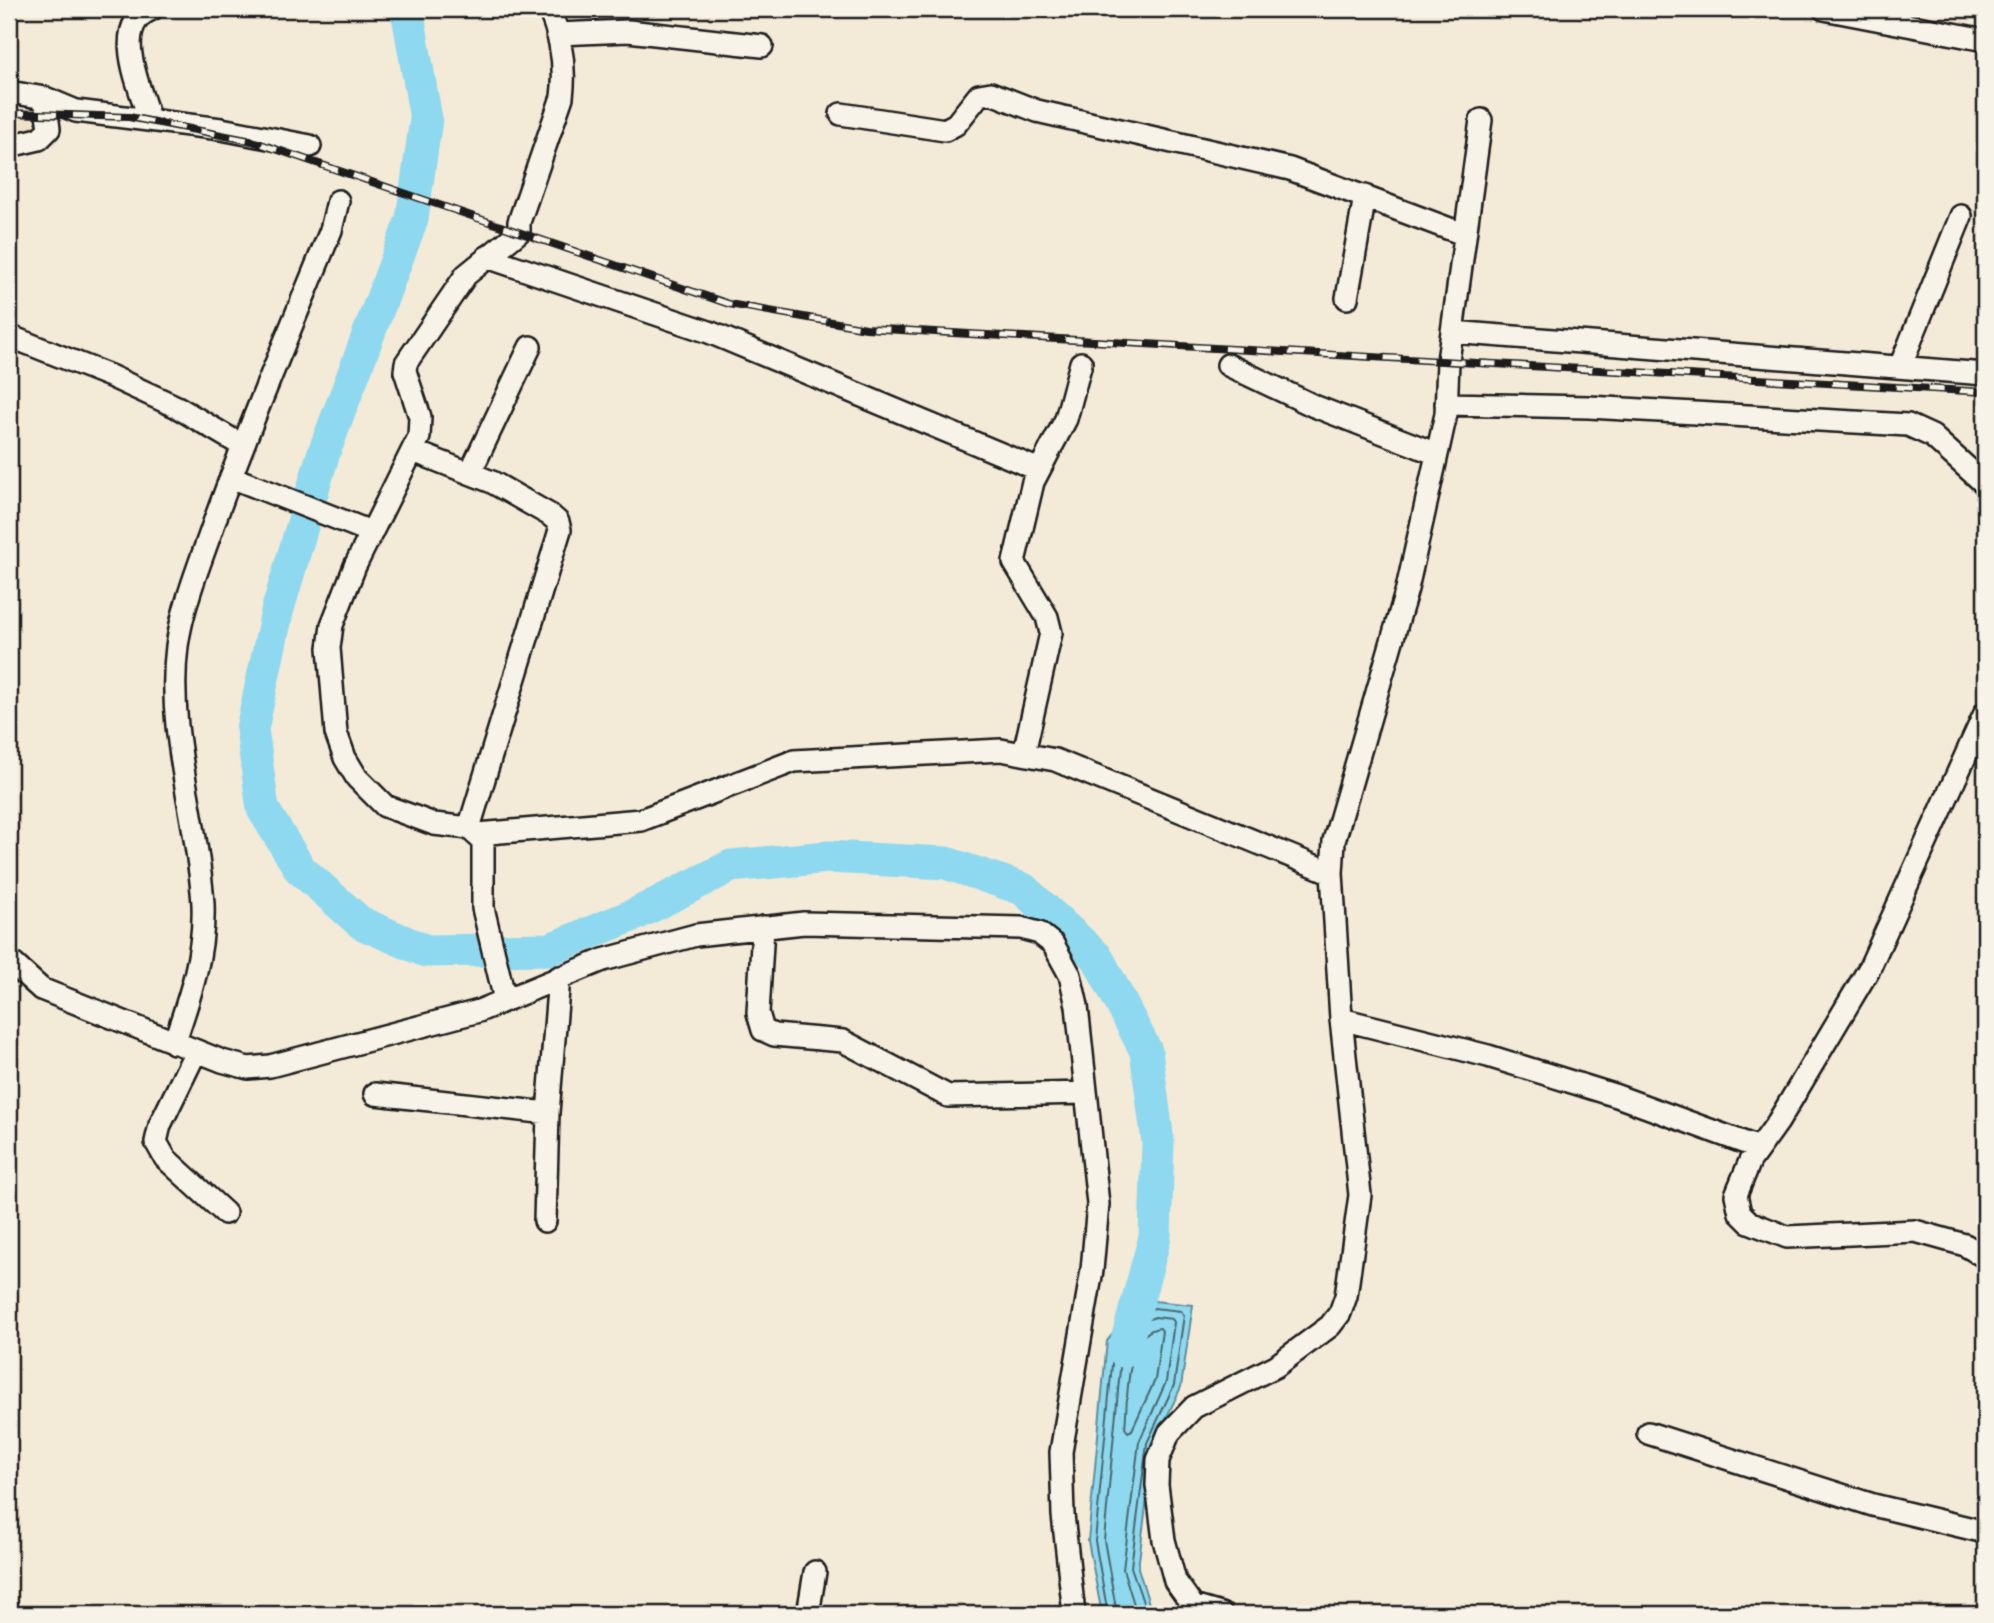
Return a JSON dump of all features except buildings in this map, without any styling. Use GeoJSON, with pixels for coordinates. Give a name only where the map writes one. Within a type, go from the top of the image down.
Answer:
{"type":"FeatureCollection","features":[{"type":"Feature","properties":{"kind":"street"},"geometry":{"type":"LineString","coordinates":[[149,118],[131,52],[130,29],[134,19],[152,9]]}},
{"type":"Feature","properties":{"kind":"street"},"geometry":{"type":"LineString","coordinates":[[549,9],[558,34],[565,75],[562,97],[519,222],[519,232],[466,275],[406,363],[405,371],[420,417],[419,437],[371,533],[332,625],[329,648],[336,733],[345,758],[357,778],[385,806],[434,824],[473,831],[641,820],[794,761],[970,750],[1024,753],[1055,760],[1145,795],[1332,873]]}},
{"type":"Feature","properties":{"kind":"street"},"geometry":{"type":"LineString","coordinates":[[1824,9],[1985,40]]}},
{"type":"Feature","properties":{"kind":"street"},"geometry":{"type":"LineString","coordinates":[[558,34],[628,31],[762,46]]}},
{"type":"Feature","properties":{"kind":"street"},"geometry":{"type":"LineString","coordinates":[[9,92],[46,98],[76,111],[149,118],[310,146]]}},
{"type":"Feature","properties":{"kind":"street"},"geometry":{"type":"LineString","coordinates":[[841,114],[945,130],[956,124],[979,95],[991,93],[1037,111],[1290,169],[1464,234]]}},
{"type":"Feature","properties":{"kind":"street"},"geometry":{"type":"LineString","coordinates":[[9,146],[47,135],[49,129],[46,98]]}},
{"type":"Feature","properties":{"kind":"street"},"geometry":{"type":"LineString","coordinates":[[1221,1614],[1193,1606],[1175,1581],[1164,1539],[1157,1485],[1158,1460],[1169,1433],[1194,1407],[1276,1366],[1330,1326],[1340,1313],[1346,1296],[1360,1195],[1340,1019],[1332,873],[1334,841],[1383,680],[1437,454],[1446,404],[1464,234],[1481,120]]}},
{"type":"Feature","properties":{"kind":"street"},"geometry":{"type":"LineString","coordinates":[[1347,298],[1365,197]]}},
{"type":"Feature","properties":{"kind":"street"},"geometry":{"type":"LineString","coordinates":[[174,1043],[198,966],[203,905],[177,715],[174,682],[177,645],[197,573],[231,477],[331,230],[338,201]]}},
{"type":"Feature","properties":{"kind":"street"},"geometry":{"type":"LineString","coordinates":[[1899,367],[1961,216]]}},
{"type":"Feature","properties":{"kind":"street"},"geometry":{"type":"LineString","coordinates":[[487,257],[709,332],[1037,469]]}},
{"type":"Feature","properties":{"kind":"street"},"geometry":{"type":"LineString","coordinates":[[1452,332],[1985,374]]}},
{"type":"Feature","properties":{"kind":"street"},"geometry":{"type":"LineString","coordinates":[[9,336],[110,376],[177,407],[243,446]]}},
{"type":"Feature","properties":{"kind":"street"},"geometry":{"type":"LineString","coordinates":[[470,473],[530,347]]}},
{"type":"Feature","properties":{"kind":"street"},"geometry":{"type":"LineString","coordinates":[[1024,753],[1051,633],[1047,617],[1014,562],[1023,511],[1037,469],[1066,419],[1082,363]]}},
{"type":"Feature","properties":{"kind":"street"},"geometry":{"type":"LineString","coordinates":[[1228,365],[1314,406],[1437,454]]}},
{"type":"Feature","properties":{"kind":"street"},"geometry":{"type":"LineString","coordinates":[[1446,404],[1590,407],[1909,425],[1932,436],[1985,484]]}},
{"type":"Feature","properties":{"kind":"street"},"geometry":{"type":"LineString","coordinates":[[413,451],[470,473],[550,515],[558,522],[560,530],[473,831]]}},
{"type":"Feature","properties":{"kind":"street"},"geometry":{"type":"LineString","coordinates":[[231,477],[371,533]]}},
{"type":"Feature","properties":{"kind":"street"},"geometry":{"type":"LineString","coordinates":[[1985,713],[1869,969],[1759,1148],[1741,1180],[1736,1203],[1749,1222],[1766,1231],[1787,1237],[1916,1231],[1965,1245],[1985,1257]]}},
{"type":"Feature","properties":{"kind":"street"},"geometry":{"type":"LineString","coordinates":[[473,831],[483,841],[483,908],[505,1000]]}},
{"type":"Feature","properties":{"kind":"street"},"geometry":{"type":"LineString","coordinates":[[9,960],[41,989],[174,1043],[248,1068],[270,1066],[479,1011],[603,960],[696,935],[804,923],[1021,928],[1039,933],[1053,944],[1070,975],[1077,1006],[1098,1204],[1092,1269],[1061,1452],[1063,1516],[1074,1614]]}},
{"type":"Feature","properties":{"kind":"street"},"geometry":{"type":"LineString","coordinates":[[763,927],[758,1013],[763,1030],[774,1035],[843,1041],[948,1096],[1087,1093]]}},
{"type":"Feature","properties":{"kind":"street"},"geometry":{"type":"LineString","coordinates":[[545,1221],[548,1114],[559,977]]}},
{"type":"Feature","properties":{"kind":"street"},"geometry":{"type":"LineString","coordinates":[[1340,1019],[1488,1056],[1617,1096],[1759,1148]]}},
{"type":"Feature","properties":{"kind":"street"},"geometry":{"type":"LineString","coordinates":[[196,1051],[160,1125],[156,1142],[165,1158],[225,1213]]}},
{"type":"Feature","properties":{"kind":"street"},"geometry":{"type":"LineString","coordinates":[[374,1094],[548,1114]]}},
{"type":"Feature","properties":{"kind":"street"},"geometry":{"type":"LineString","coordinates":[[1648,1433],[1873,1505],[1985,1532]]}},
{"type":"Feature","properties":{"kind":"street"},"geometry":{"type":"LineString","coordinates":[[808,1614],[815,1572]]}},
{"type":"Feature","properties":{"kind":"shaded area"},"geometry":{"type":"Polygon","coordinates":[[[9,108],[30,111],[35,128],[9,132],[9,108]]]}},
{"type":"Feature","properties":{"kind":"water"},"geometry":{"type":"Polygon","coordinates":[[[1153,1301],[1193,1305],[1181,1387],[1154,1444],[1138,1568],[1150,1607],[1156,1614],[1102,1614],[1088,1541],[1107,1341],[1134,1308],[1153,1301]]]}},
{"type":"Feature","properties":{"kind":"waterway"},"geometry":{"type":"LineString","coordinates":[[407,9],[426,119],[412,219],[323,455],[277,612],[252,729],[263,809],[300,869],[361,923],[426,951],[550,949],[636,914],[731,866],[828,857],[946,863],[1023,889],[1097,957],[1146,1051],[1158,1142],[1155,1237],[1124,1351]]}},
{"type":"Feature","properties":{"kind":"railway"},"geometry":{"type":"LineString","coordinates":[[9,113],[129,117],[252,141],[729,304],[866,328],[1985,392]]}}]}
